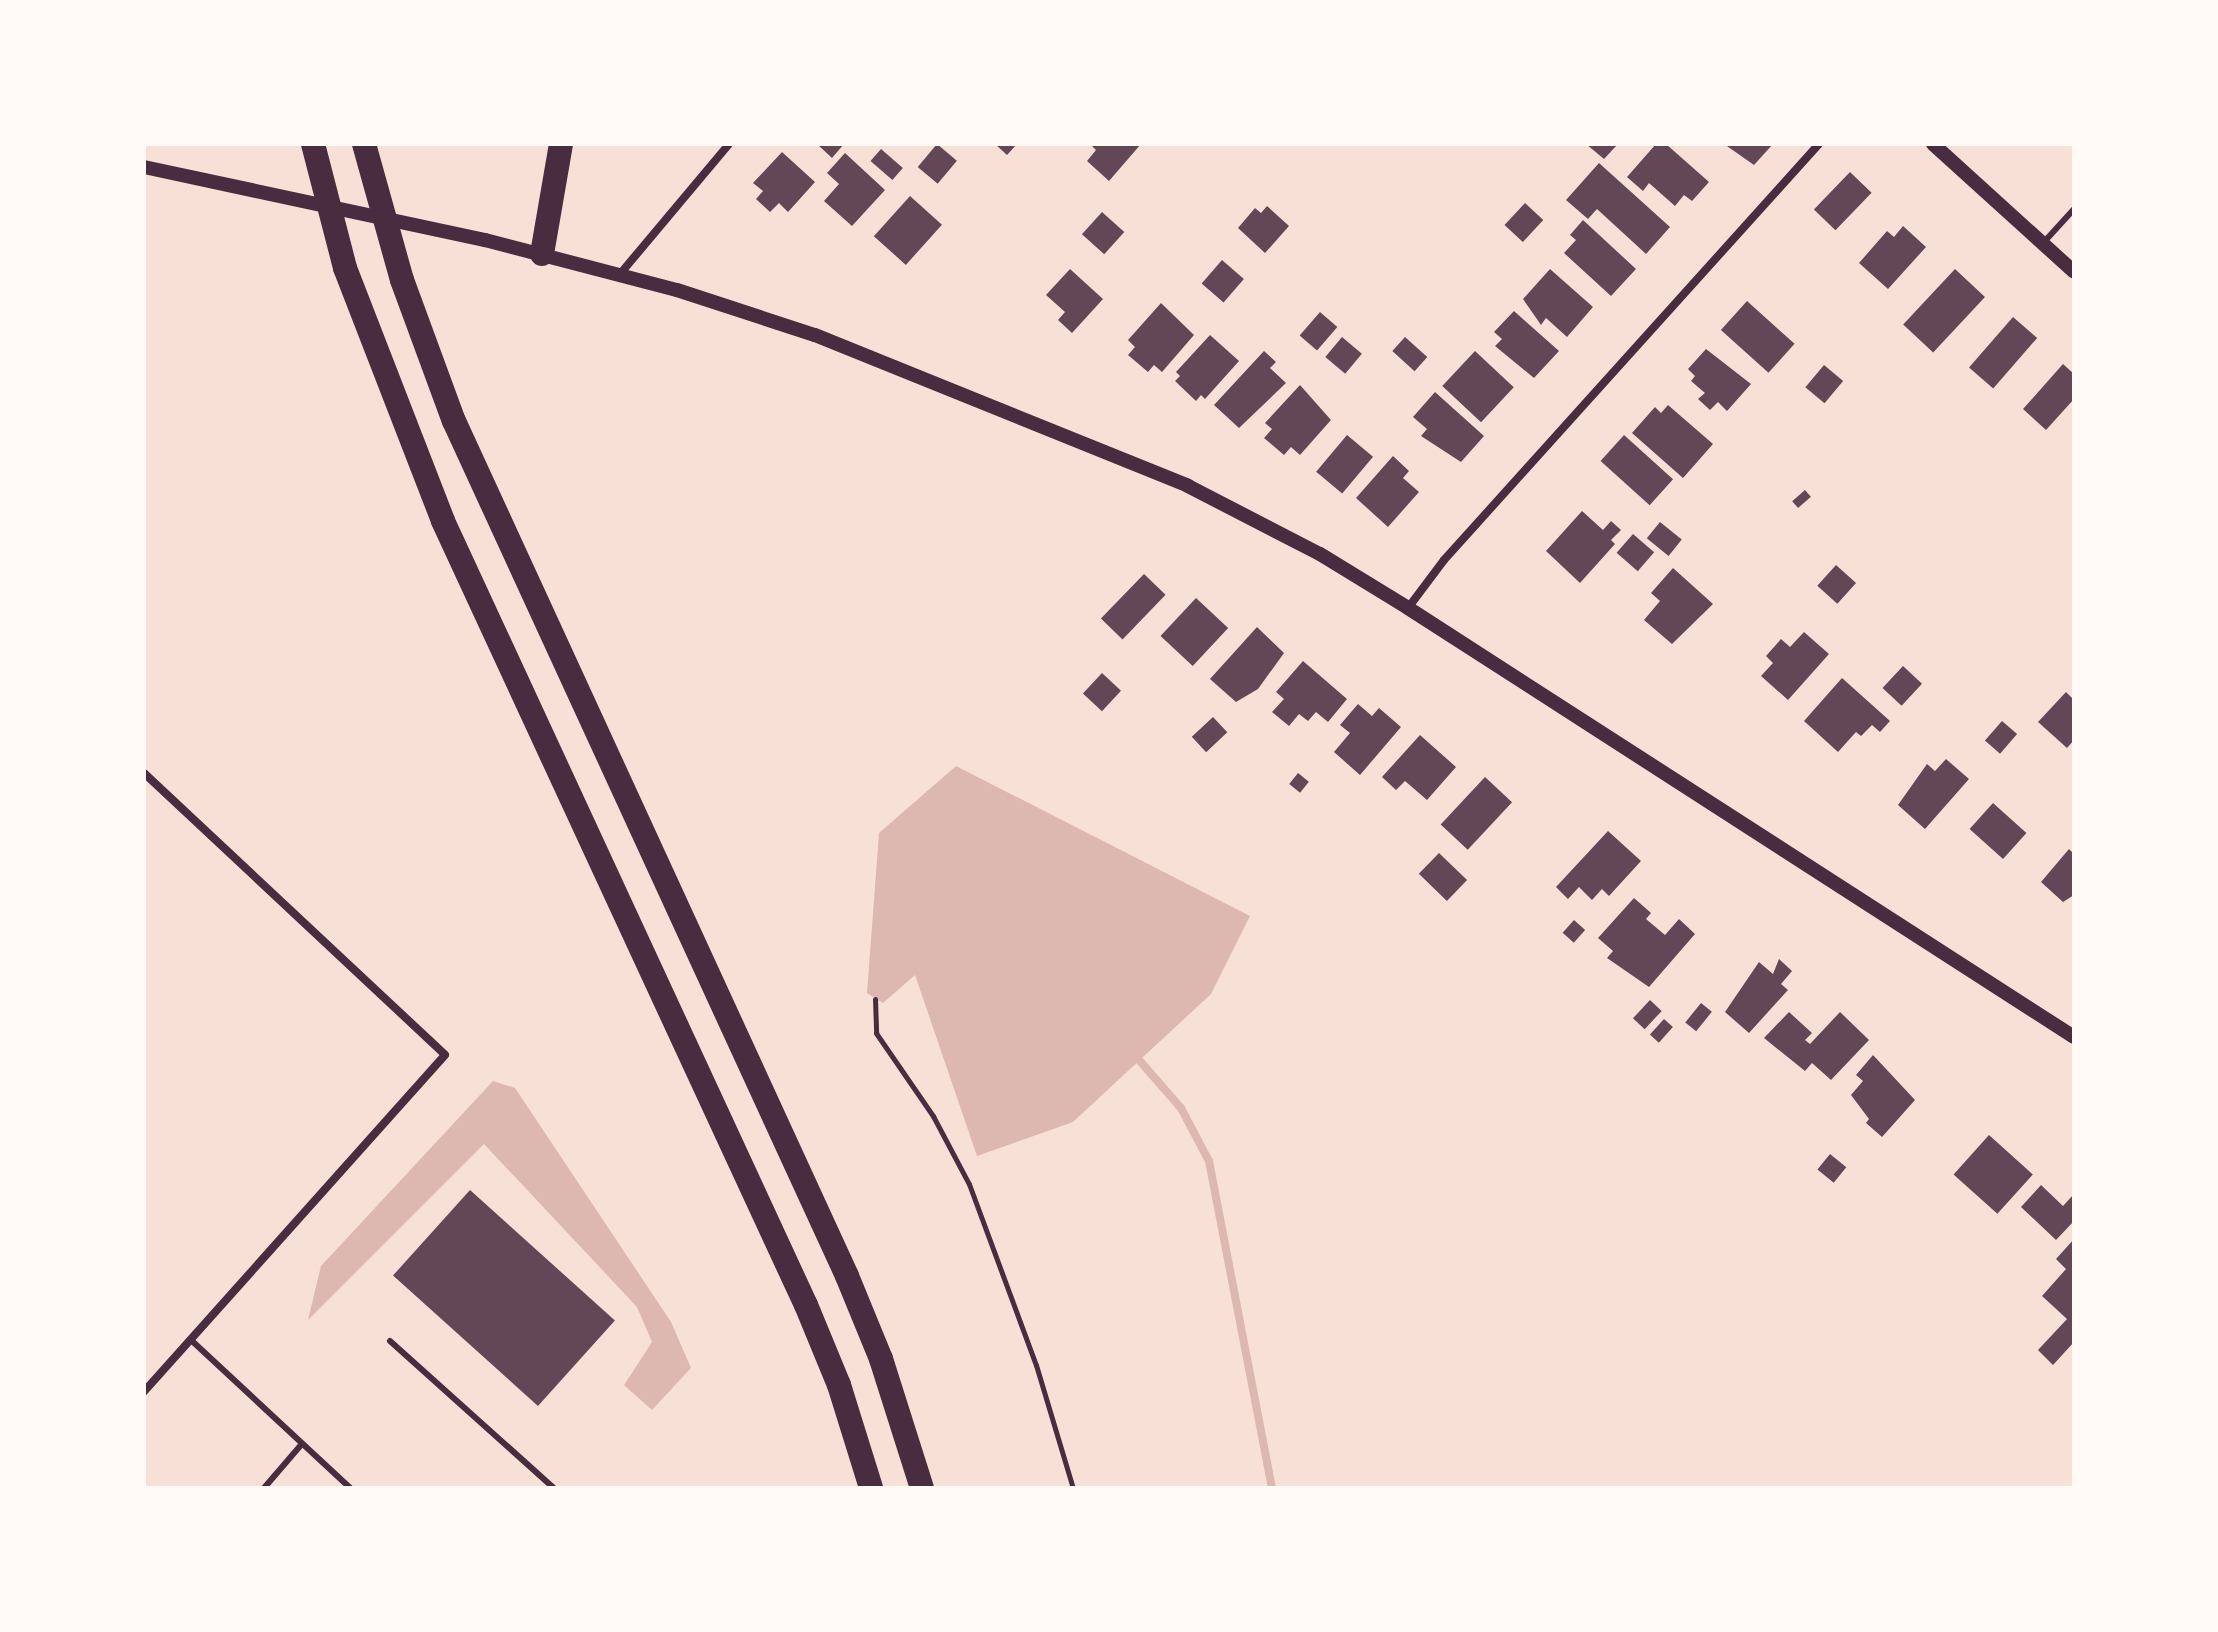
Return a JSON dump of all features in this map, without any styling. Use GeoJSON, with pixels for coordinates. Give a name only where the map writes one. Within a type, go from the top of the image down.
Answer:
{"type":"FeatureCollection","features":[{"type":"Feature","properties":{"kind":"highway"},"geometry":{"type":"LineString","coordinates":[[313,144],[345,268],[443,521],[806,1305],[871,1488]]}},
{"type":"Feature","properties":{"kind":"highway"},"geometry":{"type":"LineString","coordinates":[[364,144],[402,280],[454,421],[847,1276],[881,1359],[922,1488]]}},
{"type":"Feature","properties":{"kind":"highway"},"geometry":{"type":"LineString","coordinates":[[542,254],[561,144]]}},
{"type":"Feature","properties":{"kind":"street"},"geometry":{"type":"LineString","coordinates":[[620,274],[729,144]]}},
{"type":"Feature","properties":{"kind":"street"},"geometry":{"type":"LineString","coordinates":[[1408,608],[1444,560],[1819,144]]}},
{"type":"Feature","properties":{"kind":"street"},"geometry":{"type":"LineString","coordinates":[[1933,144],[2074,272]]}},
{"type":"Feature","properties":{"kind":"street"},"geometry":{"type":"LineString","coordinates":[[144,167],[485,240],[620,274],[815,335],[1188,486],[1320,554],[1408,608],[2074,1037]]}},
{"type":"Feature","properties":{"kind":"street"},"geometry":{"type":"LineString","coordinates":[[144,773],[445,1055],[144,1392]]}},
{"type":"Feature","properties":{"kind":"lane"},"geometry":{"type":"LineString","coordinates":[[2043,244],[2074,209]]}},
{"type":"Feature","properties":{"kind":"lane"},"geometry":{"type":"LineString","coordinates":[[191,1340],[350,1488]]}},
{"type":"Feature","properties":{"kind":"lane"},"geometry":{"type":"LineString","coordinates":[[390,1341],[554,1488]]}},
{"type":"Feature","properties":{"kind":"lane"},"geometry":{"type":"LineString","coordinates":[[264,1488],[301,1445]]}},
{"type":"Feature","properties":{"kind":"path"},"geometry":{"type":"LineString","coordinates":[[875,999],[876,1033],[933,1116],[969,1184],[1036,1365],[1073,1488]]}},
{"type":"Feature","properties":{"kind":"shaded area"},"geometry":{"type":"Polygon","coordinates":[[[956,766],[1250,916],[1211,994],[1073,1122],[977,1156],[915,975],[883,1003],[867,993],[879,833],[956,766]]]}},
{"type":"Feature","properties":{"kind":"shaded area"},"geometry":{"type":"Polygon","coordinates":[[[493,1081],[515,1088],[671,1322],[691,1368],[652,1410],[624,1385],[652,1342],[637,1307],[484,1144],[308,1320],[321,1266],[493,1081]]]}},
{"type":"Feature","properties":{"kind":"building"},"geometry":{"type":"Polygon","coordinates":[[[817,144],[844,144],[832,158],[817,144]]]}},
{"type":"Feature","properties":{"kind":"building"},"geometry":{"type":"Polygon","coordinates":[[[937,144],[957,161],[938,184],[918,167],[937,144]]]}},
{"type":"Feature","properties":{"kind":"building"},"geometry":{"type":"Polygon","coordinates":[[[995,144],[1017,144],[1007,155],[995,144]]]}},
{"type":"Feature","properties":{"kind":"building"},"geometry":{"type":"Polygon","coordinates":[[[1090,144],[1141,144],[1109,181],[1087,161],[1096,150],[1090,144]]]}},
{"type":"Feature","properties":{"kind":"building"},"geometry":{"type":"Polygon","coordinates":[[[1586,144],[1618,144],[1604,159],[1586,144]]]}},
{"type":"Feature","properties":{"kind":"building"},"geometry":{"type":"Polygon","coordinates":[[[1656,144],[1666,144],[1709,182],[1692,201],[1684,195],[1675,206],[1649,183],[1643,191],[1627,177],[1656,144]]]}},
{"type":"Feature","properties":{"kind":"building"},"geometry":{"type":"Polygon","coordinates":[[[1724,144],[1773,144],[1754,165],[1724,144]]]}},
{"type":"Feature","properties":{"kind":"building"},"geometry":{"type":"Polygon","coordinates":[[[881,149],[903,168],[892,180],[871,161],[881,149]]]}},
{"type":"Feature","properties":{"kind":"building"},"geometry":{"type":"Polygon","coordinates":[[[782,152],[815,182],[788,212],[779,203],[770,212],[756,199],[763,191],[753,183],[782,152]]]}},
{"type":"Feature","properties":{"kind":"building"},"geometry":{"type":"Polygon","coordinates":[[[845,153],[885,190],[852,226],[824,201],[839,184],[827,173],[845,153]]]}},
{"type":"Feature","properties":{"kind":"building"},"geometry":{"type":"Polygon","coordinates":[[[1599,163],[1670,227],[1646,254],[1597,209],[1588,219],[1566,200],[1599,163]]]}},
{"type":"Feature","properties":{"kind":"building"},"geometry":{"type":"Polygon","coordinates":[[[1850,172],[1872,193],[1835,230],[1814,209],[1850,172]]]}},
{"type":"Feature","properties":{"kind":"building"},"geometry":{"type":"Polygon","coordinates":[[[910,196],[942,225],[906,265],[874,236],[910,196]]]}},
{"type":"Feature","properties":{"kind":"building"},"geometry":{"type":"Polygon","coordinates":[[[1525,203],[1543,220],[1523,242],[1505,225],[1525,203]]]}},
{"type":"Feature","properties":{"kind":"building"},"geometry":{"type":"Polygon","coordinates":[[[1267,206],[1289,226],[1265,253],[1238,228],[1255,208],[1261,213],[1267,206]]]}},
{"type":"Feature","properties":{"kind":"building"},"geometry":{"type":"Polygon","coordinates":[[[1102,212],[1124,232],[1104,254],[1082,234],[1102,212]]]}},
{"type":"Feature","properties":{"kind":"building"},"geometry":{"type":"Polygon","coordinates":[[[1583,220],[1636,269],[1611,296],[1564,253],[1576,240],[1570,235],[1583,220]]]}},
{"type":"Feature","properties":{"kind":"building"},"geometry":{"type":"Polygon","coordinates":[[[1903,226],[1926,247],[1888,289],[1859,263],[1887,231],[1894,237],[1903,226]]]}},
{"type":"Feature","properties":{"kind":"building"},"geometry":{"type":"Polygon","coordinates":[[[1222,260],[1244,279],[1224,302],[1202,283],[1222,260]]]}},
{"type":"Feature","properties":{"kind":"building"},"geometry":{"type":"Polygon","coordinates":[[[1070,269],[1103,299],[1072,333],[1058,320],[1065,312],[1046,295],[1070,269]]]}},
{"type":"Feature","properties":{"kind":"building"},"geometry":{"type":"Polygon","coordinates":[[[1550,269],[1593,307],[1567,337],[1546,318],[1541,325],[1523,299],[1550,269]]]}},
{"type":"Feature","properties":{"kind":"building"},"geometry":{"type":"Polygon","coordinates":[[[1955,269],[1985,297],[1933,353],[1903,325],[1955,269]]]}},
{"type":"Feature","properties":{"kind":"building"},"geometry":{"type":"Polygon","coordinates":[[[1747,301],[1795,344],[1768,373],[1721,330],[1747,301]]]}},
{"type":"Feature","properties":{"kind":"building"},"geometry":{"type":"Polygon","coordinates":[[[1161,303],[1194,335],[1162,372],[1154,365],[1148,372],[1128,355],[1135,347],[1128,340],[1161,303]]]}},
{"type":"Feature","properties":{"kind":"building"},"geometry":{"type":"Polygon","coordinates":[[[1514,311],[1559,351],[1534,378],[1495,346],[1502,339],[1494,332],[1514,311]]]}},
{"type":"Feature","properties":{"kind":"building"},"geometry":{"type":"Polygon","coordinates":[[[1320,312],[1337,327],[1317,350],[1300,335],[1320,312]]]}},
{"type":"Feature","properties":{"kind":"building"},"geometry":{"type":"Polygon","coordinates":[[[2013,317],[2037,338],[1993,389],[1969,368],[2013,317]]]}},
{"type":"Feature","properties":{"kind":"building"},"geometry":{"type":"Polygon","coordinates":[[[1210,335],[1239,361],[1205,399],[1201,395],[1196,401],[1175,381],[1180,376],[1176,372],[1210,335]]]}},
{"type":"Feature","properties":{"kind":"building"},"geometry":{"type":"Polygon","coordinates":[[[1342,337],[1362,354],[1345,374],[1325,357],[1342,337]]]}},
{"type":"Feature","properties":{"kind":"building"},"geometry":{"type":"Polygon","coordinates":[[[1405,337],[1427,357],[1415,371],[1392,351],[1405,337]]]}},
{"type":"Feature","properties":{"kind":"building"},"geometry":{"type":"Polygon","coordinates":[[[1706,349],[1751,384],[1727,411],[1718,402],[1710,410],[1698,399],[1705,393],[1691,381],[1695,376],[1688,369],[1706,349]]]}},
{"type":"Feature","properties":{"kind":"building"},"geometry":{"type":"Polygon","coordinates":[[[1264,351],[1276,362],[1270,368],[1286,383],[1239,428],[1214,405],[1264,351]]]}},
{"type":"Feature","properties":{"kind":"building"},"geometry":{"type":"Polygon","coordinates":[[[1475,351],[1514,387],[1481,422],[1442,386],[1475,351]]]}},
{"type":"Feature","properties":{"kind":"building"},"geometry":{"type":"Polygon","coordinates":[[[2063,364],[2074,374],[2074,399],[2046,430],[2023,409],[2063,364]]]}},
{"type":"Feature","properties":{"kind":"building"},"geometry":{"type":"Polygon","coordinates":[[[1824,365],[1843,381],[1825,403],[1805,387],[1824,365]]]}},
{"type":"Feature","properties":{"kind":"building"},"geometry":{"type":"Polygon","coordinates":[[[1300,385],[1331,420],[1300,455],[1291,447],[1284,455],[1264,438],[1272,429],[1265,423],[1300,385]]]}},
{"type":"Feature","properties":{"kind":"building"},"geometry":{"type":"Polygon","coordinates":[[[1435,392],[1484,436],[1461,462],[1421,436],[1427,429],[1413,417],[1435,392]]]}},
{"type":"Feature","properties":{"kind":"building"},"geometry":{"type":"Polygon","coordinates":[[[1668,405],[1713,444],[1683,478],[1632,433],[1655,407],[1661,413],[1668,405]]]}},
{"type":"Feature","properties":{"kind":"building"},"geometry":{"type":"Polygon","coordinates":[[[1347,435],[1373,457],[1342,494],[1316,472],[1347,435]]]}},
{"type":"Feature","properties":{"kind":"building"},"geometry":{"type":"Polygon","coordinates":[[[1624,435],[1673,479],[1650,505],[1601,461],[1624,435]]]}},
{"type":"Feature","properties":{"kind":"building"},"geometry":{"type":"Polygon","coordinates":[[[1393,456],[1409,471],[1403,478],[1419,492],[1388,527],[1356,498],[1393,456]]]}},
{"type":"Feature","properties":{"kind":"building"},"geometry":{"type":"Polygon","coordinates":[[[1805,490],[1811,497],[1798,508],[1792,501],[1805,490]]]}},
{"type":"Feature","properties":{"kind":"building"},"geometry":{"type":"Polygon","coordinates":[[[1582,511],[1603,530],[1611,521],[1621,530],[1611,540],[1615,544],[1580,583],[1546,551],[1582,511]]]}},
{"type":"Feature","properties":{"kind":"building"},"geometry":{"type":"Polygon","coordinates":[[[1660,522],[1682,540],[1669,556],[1647,538],[1660,522]]]}},
{"type":"Feature","properties":{"kind":"building"},"geometry":{"type":"Polygon","coordinates":[[[1633,534],[1654,552],[1638,571],[1617,553],[1633,534]]]}},
{"type":"Feature","properties":{"kind":"building"},"geometry":{"type":"Polygon","coordinates":[[[1836,565],[1856,583],[1837,604],[1817,586],[1836,565]]]}},
{"type":"Feature","properties":{"kind":"building"},"geometry":{"type":"Polygon","coordinates":[[[1673,568],[1713,604],[1672,644],[1644,620],[1660,601],[1651,593],[1673,568]]]}},
{"type":"Feature","properties":{"kind":"building"},"geometry":{"type":"Polygon","coordinates":[[[1144,574],[1166,595],[1123,639],[1101,619],[1144,574]]]}},
{"type":"Feature","properties":{"kind":"building"},"geometry":{"type":"Polygon","coordinates":[[[1196,598],[1228,628],[1193,666],[1161,636],[1196,598]]]}},
{"type":"Feature","properties":{"kind":"building"},"geometry":{"type":"Polygon","coordinates":[[[1257,627],[1284,653],[1258,689],[1236,702],[1210,679],[1257,627]]]}},
{"type":"Feature","properties":{"kind":"building"},"geometry":{"type":"Polygon","coordinates":[[[1804,632],[1829,654],[1788,700],[1761,676],[1773,663],[1766,656],[1781,639],[1790,647],[1804,632]]]}},
{"type":"Feature","properties":{"kind":"building"},"geometry":{"type":"Polygon","coordinates":[[[1303,661],[1347,699],[1328,722],[1316,712],[1308,721],[1299,714],[1289,726],[1272,712],[1284,699],[1276,692],[1303,661]]]}},
{"type":"Feature","properties":{"kind":"building"},"geometry":{"type":"Polygon","coordinates":[[[1903,666],[1922,684],[1902,706],[1883,688],[1903,666]]]}},
{"type":"Feature","properties":{"kind":"building"},"geometry":{"type":"Polygon","coordinates":[[[1102,673],[1121,691],[1102,711],[1083,693],[1102,673]]]}},
{"type":"Feature","properties":{"kind":"building"},"geometry":{"type":"Polygon","coordinates":[[[1842,678],[1890,721],[1880,732],[1872,725],[1861,736],[1856,732],[1838,752],[1804,721],[1842,678]]]}},
{"type":"Feature","properties":{"kind":"building"},"geometry":{"type":"Polygon","coordinates":[[[2066,692],[2074,700],[2074,740],[2067,748],[2038,722],[2066,692]]]}},
{"type":"Feature","properties":{"kind":"building"},"geometry":{"type":"Polygon","coordinates":[[[1358,704],[1372,716],[1379,708],[1401,727],[1360,775],[1334,752],[1350,733],[1340,725],[1358,704]]]}},
{"type":"Feature","properties":{"kind":"building"},"geometry":{"type":"Polygon","coordinates":[[[1213,717],[1227,732],[1206,752],[1192,737],[1213,717]]]}},
{"type":"Feature","properties":{"kind":"building"},"geometry":{"type":"Polygon","coordinates":[[[2002,721],[2017,734],[2000,754],[1985,741],[2002,721]]]}},
{"type":"Feature","properties":{"kind":"building"},"geometry":{"type":"Polygon","coordinates":[[[1420,735],[1456,767],[1427,800],[1405,781],[1396,790],[1382,777],[1420,735]]]}},
{"type":"Feature","properties":{"kind":"building"},"geometry":{"type":"Polygon","coordinates":[[[1946,759],[1969,779],[1925,829],[1898,805],[1927,764],[1935,771],[1946,759]]]}},
{"type":"Feature","properties":{"kind":"building"},"geometry":{"type":"Polygon","coordinates":[[[1298,773],[1309,782],[1300,793],[1289,784],[1298,773]]]}},
{"type":"Feature","properties":{"kind":"building"},"geometry":{"type":"Polygon","coordinates":[[[1485,777],[1512,802],[1468,850],[1441,825],[1485,777]]]}},
{"type":"Feature","properties":{"kind":"building"},"geometry":{"type":"Polygon","coordinates":[[[1993,803],[2026,833],[2003,859],[1970,829],[1993,803]]]}},
{"type":"Feature","properties":{"kind":"building"},"geometry":{"type":"Polygon","coordinates":[[[1608,831],[1641,861],[1609,896],[1602,889],[1592,900],[1579,887],[1568,899],[1556,887],[1608,831]]]}},
{"type":"Feature","properties":{"kind":"building"},"geometry":{"type":"Polygon","coordinates":[[[2069,849],[2074,854],[2074,895],[2063,902],[2041,882],[2069,849]]]}},
{"type":"Feature","properties":{"kind":"building"},"geometry":{"type":"Polygon","coordinates":[[[1439,853],[1467,880],[1447,901],[1419,874],[1439,853]]]}},
{"type":"Feature","properties":{"kind":"building"},"geometry":{"type":"Polygon","coordinates":[[[1634,898],[1651,913],[1646,919],[1665,935],[1679,919],[1695,934],[1649,987],[1607,958],[1613,951],[1598,938],[1634,898]]]}},
{"type":"Feature","properties":{"kind":"building"},"geometry":{"type":"Polygon","coordinates":[[[1574,920],[1585,930],[1574,943],[1563,933],[1574,920]]]}},
{"type":"Feature","properties":{"kind":"building"},"geometry":{"type":"Polygon","coordinates":[[[1779,959],[1792,971],[1781,984],[1788,990],[1749,1033],[1725,1012],[1759,962],[1773,974],[1779,959]]]}},
{"type":"Feature","properties":{"kind":"building"},"geometry":{"type":"Polygon","coordinates":[[[1650,1000],[1662,1011],[1645,1029],[1633,1018],[1650,1000]]]}},
{"type":"Feature","properties":{"kind":"building"},"geometry":{"type":"Polygon","coordinates":[[[1701,1003],[1712,1012],[1696,1031],[1685,1022],[1701,1003]]]}},
{"type":"Feature","properties":{"kind":"building"},"geometry":{"type":"Polygon","coordinates":[[[1789,1012],[1812,1033],[1805,1040],[1810,1044],[1840,1012],[1869,1040],[1831,1080],[1812,1063],[1805,1071],[1764,1038],[1789,1012]]]}},
{"type":"Feature","properties":{"kind":"building"},"geometry":{"type":"Polygon","coordinates":[[[1664,1019],[1673,1027],[1659,1043],[1650,1035],[1664,1019]]]}},
{"type":"Feature","properties":{"kind":"building"},"geometry":{"type":"Polygon","coordinates":[[[1873,1055],[1915,1100],[1882,1137],[1866,1123],[1869,1119],[1851,1095],[1863,1081],[1856,1075],[1873,1055]]]}},
{"type":"Feature","properties":{"kind":"building"},"geometry":{"type":"Polygon","coordinates":[[[1989,1135],[2033,1174],[1997,1214],[1954,1174],[1989,1135]]]}},
{"type":"Feature","properties":{"kind":"building"},"geometry":{"type":"Polygon","coordinates":[[[1830,1154],[1846,1167],[1834,1183],[1817,1170],[1830,1154]]]}},
{"type":"Feature","properties":{"kind":"building"},"geometry":{"type":"Polygon","coordinates":[[[2041,1185],[2063,1206],[2074,1194],[2074,1221],[2056,1240],[2021,1207],[2041,1185]]]}},
{"type":"Feature","properties":{"kind":"building"},"geometry":{"type":"Polygon","coordinates":[[[470,1190],[615,1320],[538,1406],[393,1275],[470,1190]]]}},
{"type":"Feature","properties":{"kind":"building"},"geometry":{"type":"Polygon","coordinates":[[[2074,1239],[2074,1342],[2053,1365],[2038,1350],[2067,1319],[2042,1296],[2066,1269],[2056,1259],[2074,1239]]]}},
{"type":"Feature","properties":{"kind":"waterway"},"geometry":{"type":"LineString","coordinates":[[1133,1053],[1181,1108],[1209,1161],[1272,1488]]}}]}
